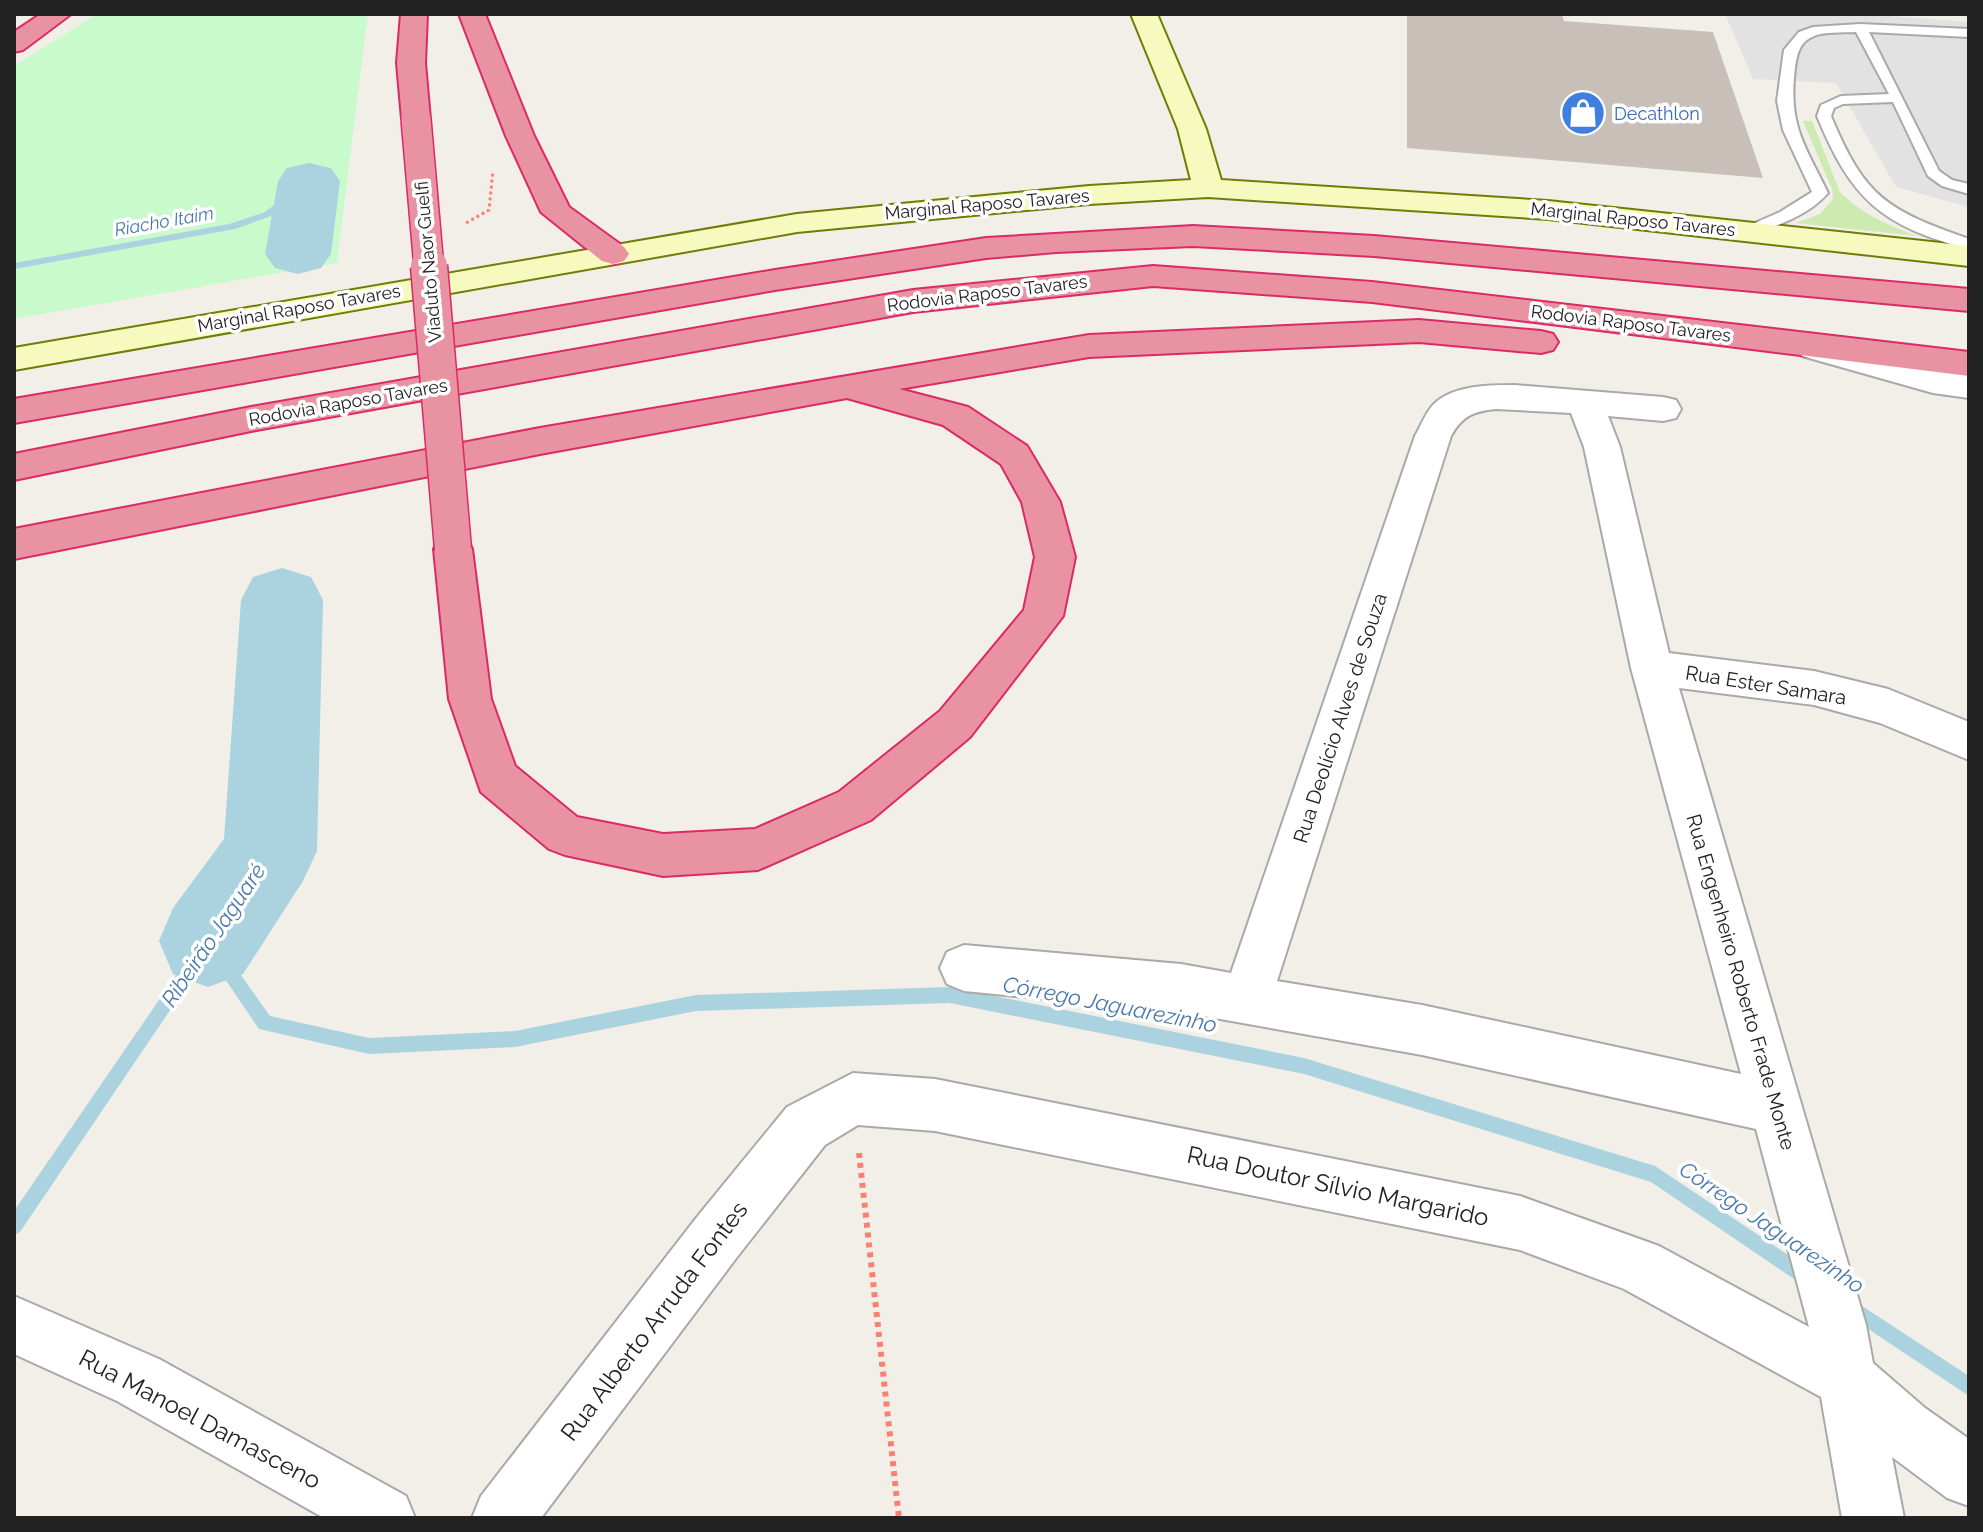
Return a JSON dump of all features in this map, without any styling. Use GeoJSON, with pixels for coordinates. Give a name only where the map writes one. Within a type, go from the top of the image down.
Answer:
{"type":"FeatureCollection","features":[{"type":"Feature","properties":{"kind":"highway"},"geometry":{"type":"LineString","coordinates":[[14,44],[58,14]]}},
{"type":"Feature","properties":{"kind":"highway","name":"Viaduto Naor Guelfi"},"geometry":{"type":"LineString","coordinates":[[414,14],[411,63],[453,549],[470,699],[497,778],[565,835],[663,855],[758,849],[855,806],[955,724],[1043,616],[1055,557],[1041,502],[1014,455],[955,416],[870,392],[834,388]]}},
{"type":"Feature","properties":{"kind":"highway"},"geometry":{"type":"LineString","coordinates":[[472,14],[520,136],[556,212],[613,254]]}},
{"type":"Feature","properties":{"kind":"highway","name":"Rodovia Raposo Tavares"},"geometry":{"type":"LineString","coordinates":[[14,411],[775,280],[986,248],[1056,242],[1193,236],[1374,246],[1969,300]]}},
{"type":"Feature","properties":{"kind":"highway","name":"Rodovia Raposo Tavares"},"geometry":{"type":"LineString","coordinates":[[14,467],[251,419],[882,306],[1153,276],[1259,281],[1969,364]]}},
{"type":"Feature","properties":{"kind":"highway"},"geometry":{"type":"LineString","coordinates":[[14,544],[540,441],[1089,346],[1419,331],[1554,343],[1691,330]]}},
{"type":"Feature","properties":{"kind":"main road"},"geometry":{"type":"LineString","coordinates":[[1144,14],[1192,129],[1208,188]]}},
{"type":"Feature","properties":{"kind":"main road","name":"Marginal Raposo Tavares"},"geometry":{"type":"LineString","coordinates":[[14,359],[812,221],[1074,196],[1208,188],[1458,203],[1747,230],[1969,256]]}},
{"type":"Feature","properties":{"kind":"street"},"geometry":{"type":"LineString","coordinates":[[1800,344],[1933,381],[1969,386]]}},
{"type":"Feature","properties":{"kind":"street","name":"Rua Deolício Alves de Souza"},"geometry":{"type":"LineString","coordinates":[[1246,1000],[1433,436],[1449,410],[1477,399],[1501,397],[1585,402]]}},
{"type":"Feature","properties":{"kind":"street"},"geometry":{"type":"LineString","coordinates":[[1585,402],[1663,409]]}},
{"type":"Feature","properties":{"kind":"street","name":"Rua Engenheiro Roberto Frade Monte"},"geometry":{"type":"LineString","coordinates":[[1585,402],[1602,447],[1652,668],[1796,1176],[1842,1352],[1873,1518]]}},
{"type":"Feature","properties":{"kind":"street","name":"Rua Ester Samara"},"geometry":{"type":"LineString","coordinates":[[1652,668],[1814,688],[1888,707],[1969,742]]}},
{"type":"Feature","properties":{"kind":"street"},"geometry":{"type":"LineString","coordinates":[[964,968],[1181,988],[1422,1030],[1777,1108]]}},
{"type":"Feature","properties":{"kind":"street","name":"Rua Doutor Sílvio Margarido"},"geometry":{"type":"LineString","coordinates":[[829,1112],[935,1105],[1520,1223],[1639,1266],[1842,1352],[1904,1429],[1969,1476]]}},
{"type":"Feature","properties":{"kind":"street","name":"Rua Alberto Arruda Fontes"},"geometry":{"type":"LineString","coordinates":[[503,1518],[717,1237],[829,1112]]}},
{"type":"Feature","properties":{"kind":"street","name":"Rua Manoel Damasceno"},"geometry":{"type":"LineString","coordinates":[[14,1325],[138,1380],[384,1518]]}},
{"type":"Feature","properties":{"kind":"lane"},"geometry":{"type":"LineString","coordinates":[[1747,230],[1793,213],[1820,193],[1790,130],[1784,101],[1791,50],[1804,35],[1818,30],[1860,28],[1969,33]]}},
{"type":"Feature","properties":{"kind":"lane"},"geometry":{"type":"LineString","coordinates":[[1860,28],[1898,98],[1933,173],[1947,183],[1969,189]]}},
{"type":"Feature","properties":{"kind":"lane"},"geometry":{"type":"LineString","coordinates":[[1898,98],[1841,100],[1828,105],[1824,116],[1831,135],[1866,197],[1900,220],[1969,244]]}},
{"type":"Feature","properties":{"kind":"path"},"geometry":{"type":"LineString","coordinates":[[464,224],[489,210],[496,145],[520,136]]}},
{"type":"Feature","properties":{"kind":"path"},"geometry":{"type":"LineString","coordinates":[[829,1112],[899,1518]]}},
{"type":"Feature","properties":{"kind":"green space"},"geometry":{"type":"Polygon","coordinates":[[[97,14],[368,14],[337,263],[14,319],[14,66],[97,14]]]}},
{"type":"Feature","properties":{"kind":"green space"},"geometry":{"type":"Polygon","coordinates":[[[1803,121],[1812,121],[1840,192],[1867,213],[1917,236],[1796,223],[1820,214],[1833,199],[1832,189],[1803,121]]]}},
{"type":"Feature","properties":{"kind":"shaded area"},"geometry":{"type":"Polygon","coordinates":[[[1725,14],[1867,14],[1969,22],[1969,207],[1896,187],[1836,83],[1753,79],[1725,14]]]}},
{"type":"Feature","properties":{"kind":"building"},"geometry":{"type":"Polygon","coordinates":[[[1407,14],[1562,14],[1564,21],[1713,32],[1763,178],[1407,148],[1407,14]]]}},
{"type":"Feature","properties":{"kind":"waterway","name":"Riacho Itaim"},"geometry":{"type":"LineString","coordinates":[[14,266],[231,227],[268,214],[309,181]]}},
{"type":"Feature","properties":{"kind":"waterway","name":"Ribeirão Jaguaré"},"geometry":{"type":"LineString","coordinates":[[298,254],[309,181]]}},
{"type":"Feature","properties":{"kind":"waterway","name":"Ribeirão Jaguaré"},"geometry":{"type":"LineString","coordinates":[[208,941],[270,851],[282,600]]}},
{"type":"Feature","properties":{"kind":"waterway","name":"Córrego Jaguarezinho"},"geometry":{"type":"LineString","coordinates":[[14,1226],[208,941],[265,1023],[369,1046],[515,1039],[696,1003],[950,995],[1304,1066],[1655,1175],[1806,1277]]}},
{"type":"Feature","properties":{"kind":"waterway","name":"Córrego Jaguarezinho"},"geometry":{"type":"LineString","coordinates":[[1850,1307],[1969,1387]]}},
{"type":"Feature","properties":{"kind":"place","name":"Decathlon"},"geometry":{"type":"Point","coordinates":[1583,113]}}]}
